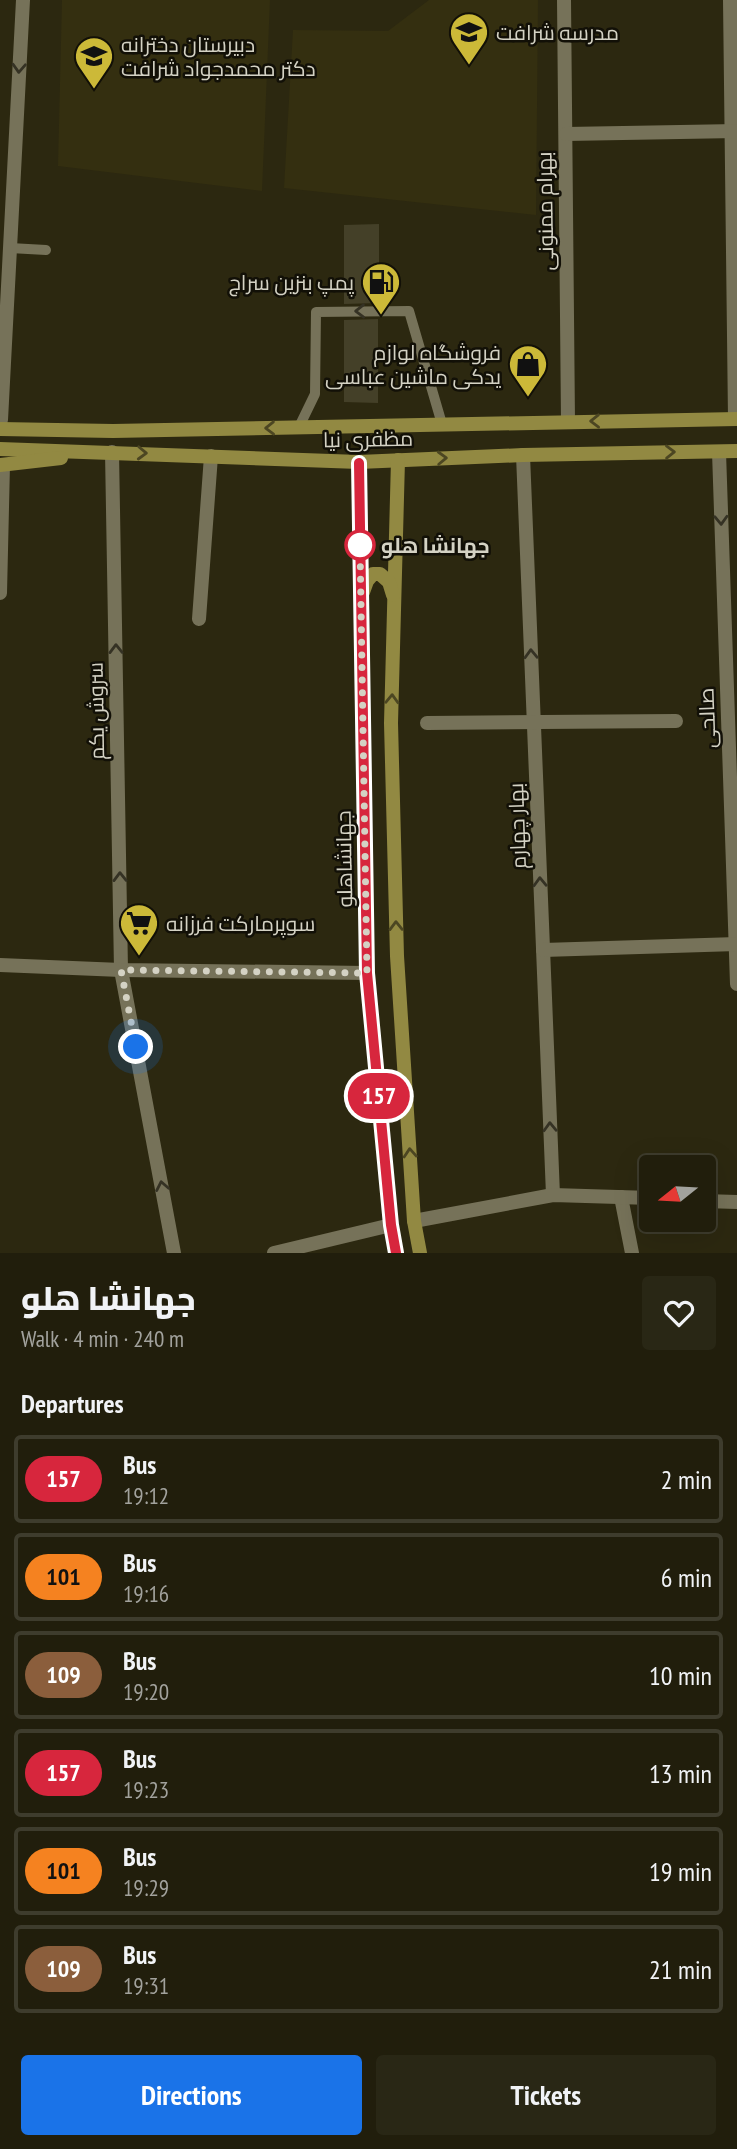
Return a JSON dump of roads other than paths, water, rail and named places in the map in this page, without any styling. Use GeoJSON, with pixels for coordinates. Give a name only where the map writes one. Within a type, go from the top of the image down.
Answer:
{"type":"FeatureCollection","features":[{"type":"Feature","properties":{"kind":"main road","name":"مظفری نیا"},"geometry":{"type":"LineString","coordinates":[[0,423],[73,430],[736,419]]}},
{"type":"Feature","properties":{"kind":"main road","name":"مظفری نیا"},"geometry":{"type":"LineString","coordinates":[[0,449],[359,463],[523,455],[737,451]]}},
{"type":"Feature","properties":{"kind":"main road"},"geometry":{"type":"LineString","coordinates":[[2,465],[112,452]]}},
{"type":"Feature","properties":{"kind":"main road"},"geometry":{"type":"LineString","coordinates":[[398,460],[391,723],[397,956],[414,1221],[420,1253]]}},
{"type":"Feature","properties":{"kind":"main road","name":"جهانشاهلو"},"geometry":{"type":"LineString","coordinates":[[359,463],[367,973],[396,1253]]}},
{"type":"Feature","properties":{"kind":"main road"},"geometry":{"type":"LineString","coordinates":[[361,598],[367,581],[373,574],[380,574],[389,582],[395,599]]}},
{"type":"Feature","properties":{"kind":"main road"},"geometry":{"type":"LineString","coordinates":[[391,1225],[414,1221]]}},
{"type":"Feature","properties":{"kind":"street"},"geometry":{"type":"LineString","coordinates":[[0,423],[23,0]]}},
{"type":"Feature","properties":{"kind":"street","name":"بهرام ممنونی"},"geometry":{"type":"LineString","coordinates":[[564,0],[568,421]]}},
{"type":"Feature","properties":{"kind":"street"},"geometry":{"type":"LineString","coordinates":[[730,0],[734,131],[736,419]]}},
{"type":"Feature","properties":{"kind":"street"},"geometry":{"type":"LineString","coordinates":[[566,134],[734,131]]}},
{"type":"Feature","properties":{"kind":"street","name":"سروش یکم"},"geometry":{"type":"LineString","coordinates":[[112,452],[121,970],[174,1253]]}},
{"type":"Feature","properties":{"kind":"street","name":"صالحی"},"geometry":{"type":"LineString","coordinates":[[719,452],[732,718],[737,984]]}},
{"type":"Feature","properties":{"kind":"street","name":"بهار چهارم"},"geometry":{"type":"LineString","coordinates":[[523,455],[553,1195]]}},
{"type":"Feature","properties":{"kind":"street"},"geometry":{"type":"LineString","coordinates":[[199,619],[211,456]]}},
{"type":"Feature","properties":{"kind":"street"},"geometry":{"type":"LineString","coordinates":[[0,593],[2,465]]}},
{"type":"Feature","properties":{"kind":"street"},"geometry":{"type":"LineString","coordinates":[[427,723],[677,722]]}},
{"type":"Feature","properties":{"kind":"street"},"geometry":{"type":"LineString","coordinates":[[543,950],[736,944]]}},
{"type":"Feature","properties":{"kind":"street"},"geometry":{"type":"LineString","coordinates":[[0,965],[121,970],[367,973]]}},
{"type":"Feature","properties":{"kind":"street"},"geometry":{"type":"LineString","coordinates":[[414,1221],[553,1195],[639,1198]]}},
{"type":"Feature","properties":{"kind":"street"},"geometry":{"type":"LineString","coordinates":[[621,1197],[632,1253]]}},
{"type":"Feature","properties":{"kind":"street"},"geometry":{"type":"LineString","coordinates":[[716,1201],[737,1202]]}},
{"type":"Feature","properties":{"kind":"street"},"geometry":{"type":"LineString","coordinates":[[274,1253],[391,1225]]}},
{"type":"Feature","properties":{"kind":"lane"},"geometry":{"type":"LineString","coordinates":[[10,248],[46,250]]}},
{"type":"Feature","properties":{"kind":"lane"},"geometry":{"type":"LineString","coordinates":[[299,427],[315,394],[317,312],[341,311],[409,312],[442,424]]}},
{"type":"Feature","properties":{"kind":"place","name":"مدرسه شرافت"},"geometry":{"type":"Point","coordinates":[469,66]}},
{"type":"Feature","properties":{"kind":"place","name":"دبیرستان دخترانه دکتر محمدجواد شرافت"},"geometry":{"type":"Point","coordinates":[94,90]}},
{"type":"Feature","properties":{"kind":"place","name":"پمپ بنزین سراج"},"geometry":{"type":"Point","coordinates":[381,316]}},
{"type":"Feature","properties":{"kind":"place","name":"فروشگاه لوازم یدکی ماشین عباسی"},"geometry":{"type":"Point","coordinates":[528,398]}},
{"type":"Feature","properties":{"kind":"place","name":"جهانشا هلو"},"geometry":{"type":"Point","coordinates":[360,545]}},
{"type":"Feature","properties":{"kind":"place","name":"سوپرمارکت فرزانه"},"geometry":{"type":"Point","coordinates":[139,957]}}]}
